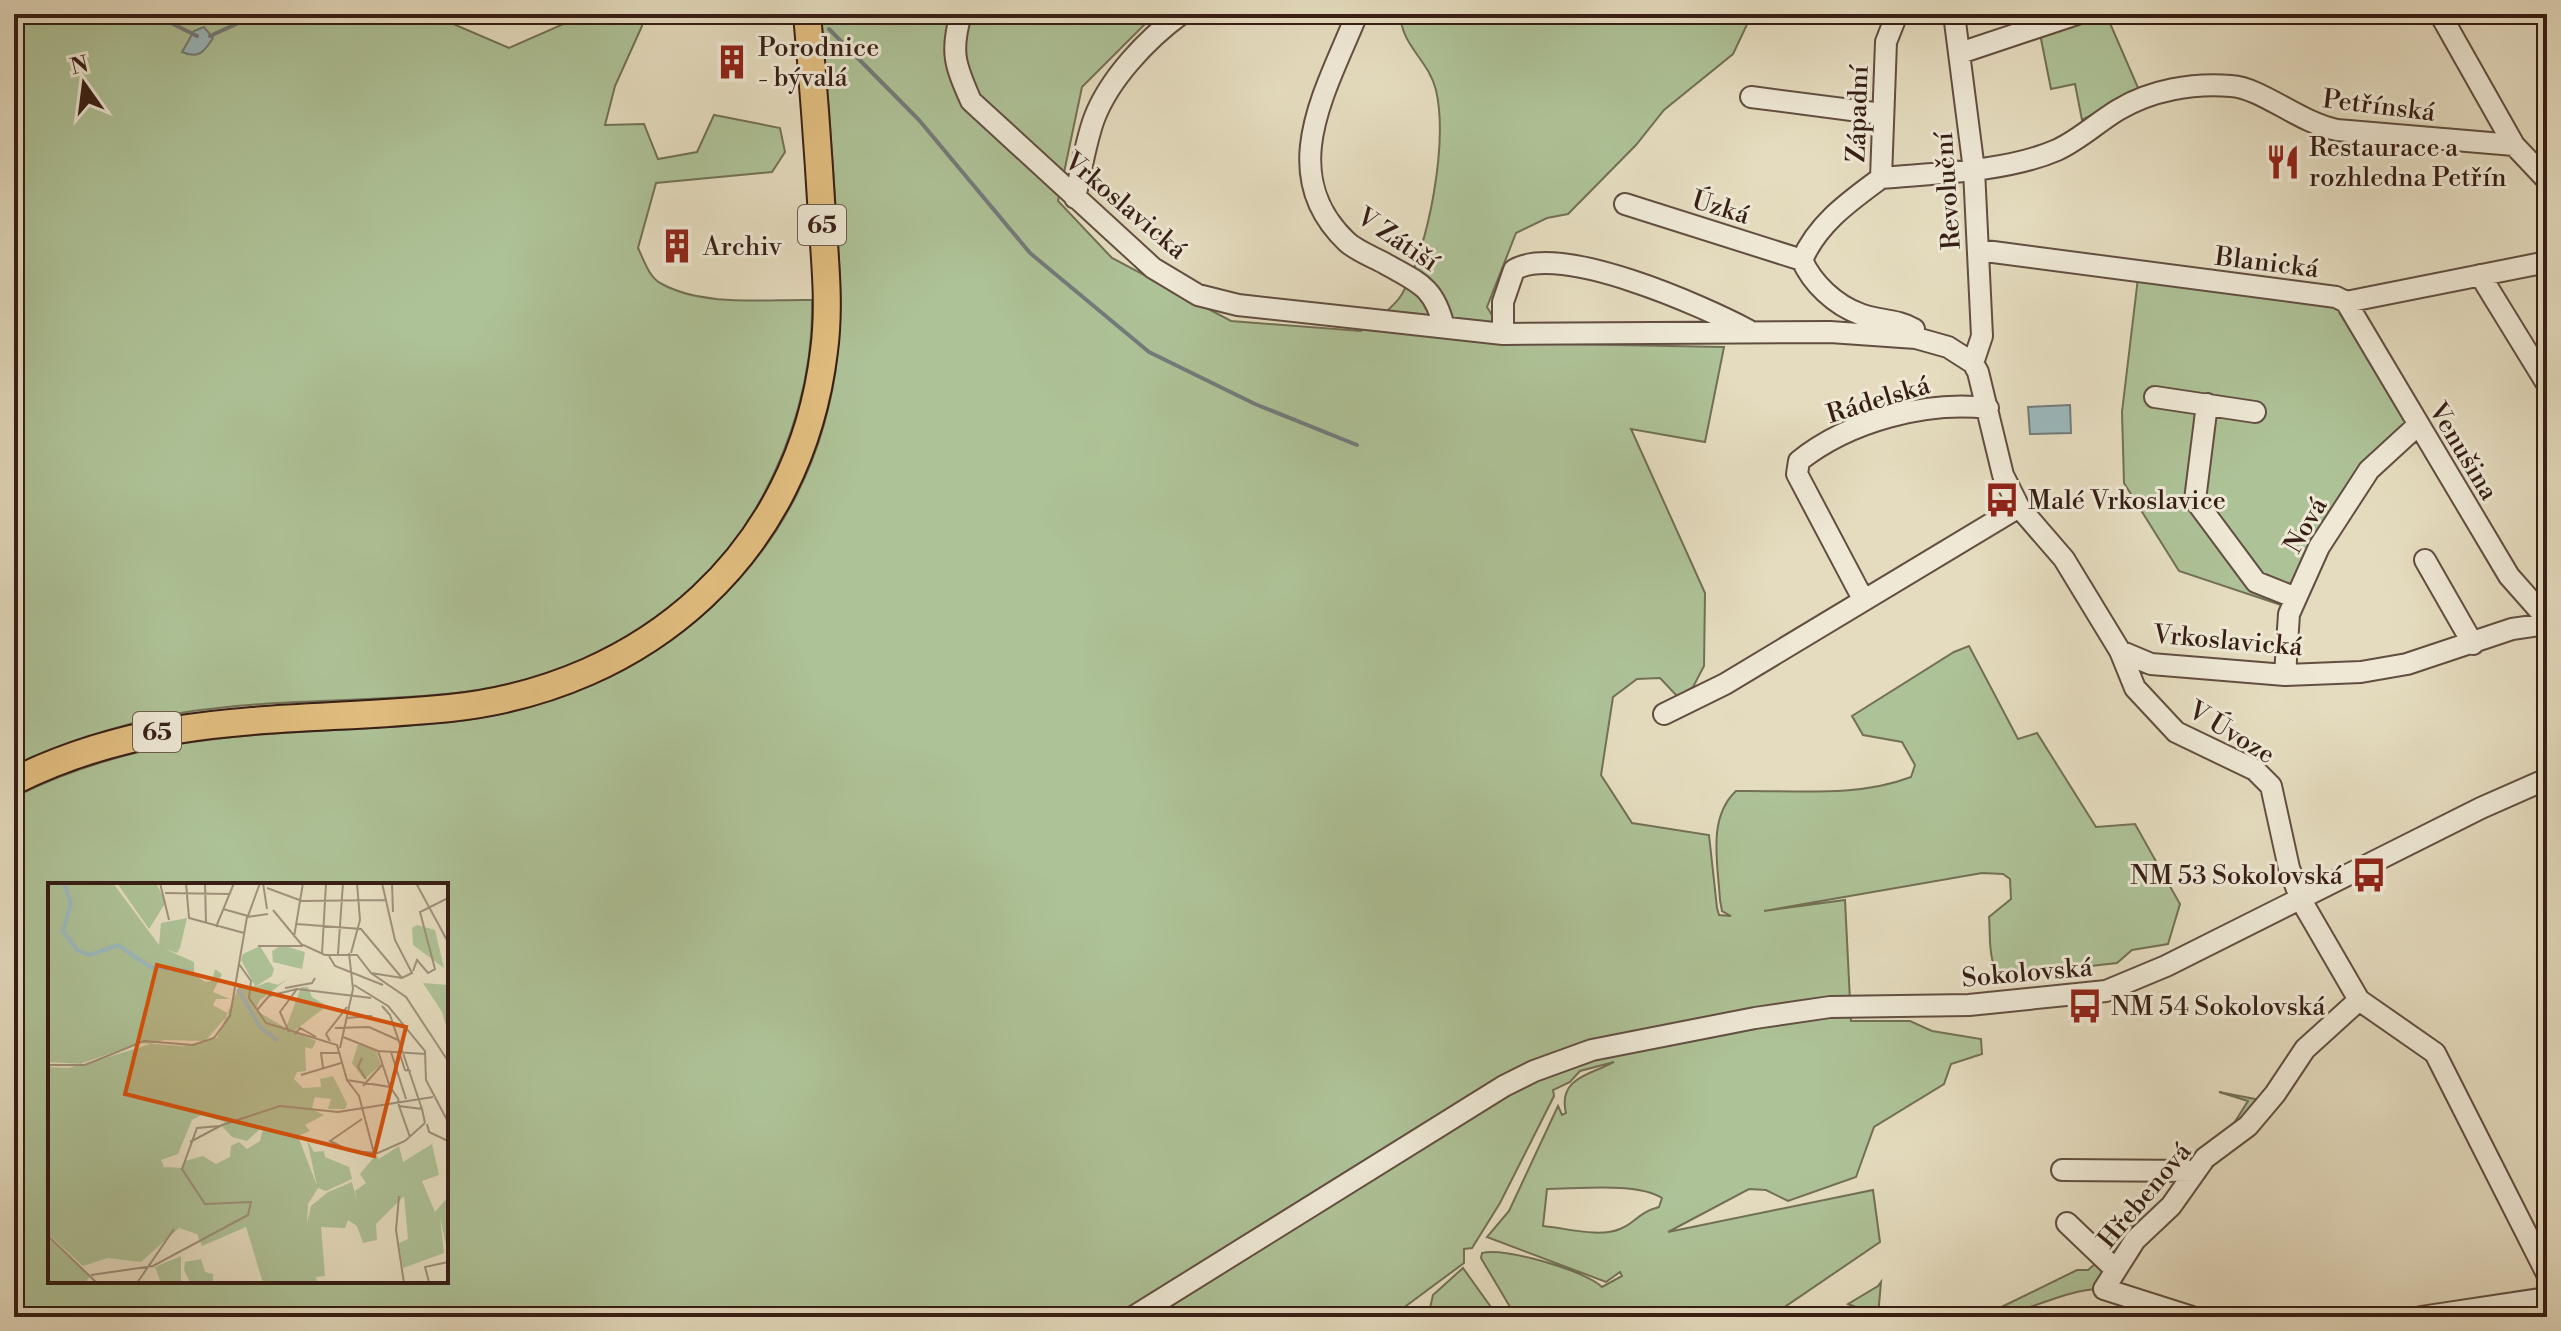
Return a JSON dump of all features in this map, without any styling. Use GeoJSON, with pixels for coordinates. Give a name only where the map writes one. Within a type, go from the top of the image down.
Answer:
{"type":"FeatureCollection","features":[{"type":"Feature","properties":{"kind":"main road","name":"65"},"geometry":{"type":"LineString","coordinates":[[14,781],[81,753],[168,729],[250,718],[476,704],[541,691],[595,670],[660,633],[696,605],[729,570],[771,510],[804,433],[820,374],[827,317],[807,14]]}},
{"type":"Feature","properties":{"kind":"street","name":"Vrkoslavická"},"geometry":{"type":"LineString","coordinates":[[961,14],[953,42],[955,64],[971,101],[1153,268],[1198,295],[1238,305],[1503,334],[1830,332],[1893,335],[1934,342],[1955,350],[1973,363],[1988,408],[2003,475],[2019,507],[2064,559],[2120,651],[2151,664],[2285,675],[2361,672],[2407,664],[2512,629],[2547,622]]}},
{"type":"Feature","properties":{"kind":"street"},"geometry":{"type":"LineString","coordinates":[[1075,198],[1094,119],[1112,86],[1162,28],[1181,14]]}},
{"type":"Feature","properties":{"kind":"street","name":"V Zátiší"},"geometry":{"type":"LineString","coordinates":[[1357,14],[1315,119],[1308,157],[1311,185],[1322,212],[1348,243],[1426,286],[1437,300],[1444,327]]}},
{"type":"Feature","properties":{"kind":"street","name":"Západní"},"geometry":{"type":"LineString","coordinates":[[1802,260],[1809,245],[1837,211],[1881,178],[1886,42],[1897,14]]}},
{"type":"Feature","properties":{"kind":"street","name":"Revoluční"},"geometry":{"type":"LineString","coordinates":[[1954,14],[1974,170],[1982,336],[1973,363]]}},
{"type":"Feature","properties":{"kind":"street"},"geometry":{"type":"LineString","coordinates":[[1960,53],[2077,14]]}},
{"type":"Feature","properties":{"kind":"street"},"geometry":{"type":"LineString","coordinates":[[2440,14],[2514,145],[2547,180]]}},
{"type":"Feature","properties":{"kind":"street","name":"Petřínská"},"geometry":{"type":"LineString","coordinates":[[1881,178],[1974,170],[2058,150],[2133,103],[2177,89],[2208,85],[2243,87],[2311,125],[2337,130],[2514,145]]}},
{"type":"Feature","properties":{"kind":"street"},"geometry":{"type":"LineString","coordinates":[[1751,97],[1882,114]]}},
{"type":"Feature","properties":{"kind":"street","name":"Úzká"},"geometry":{"type":"LineString","coordinates":[[1625,204],[1802,260]]}},
{"type":"Feature","properties":{"kind":"street","name":"Blanická"},"geometry":{"type":"LineString","coordinates":[[1978,250],[2336,297],[2346,302],[2547,262]]}},
{"type":"Feature","properties":{"kind":"street","name":"Vrkoslavická"},"geometry":{"type":"LineString","coordinates":[[1503,334],[1507,283],[1514,270],[1539,260],[1595,270],[1709,310],[1751,332]]}},
{"type":"Feature","properties":{"kind":"street"},"geometry":{"type":"LineString","coordinates":[[1802,260],[1807,272],[1826,293],[1858,314],[1906,325],[1934,342]]}},
{"type":"Feature","properties":{"kind":"street"},"geometry":{"type":"LineString","coordinates":[[2480,275],[2547,384]]}},
{"type":"Feature","properties":{"kind":"street","name":"Venušina"},"geometry":{"type":"LineString","coordinates":[[2346,302],[2509,576],[2547,622]]}},
{"type":"Feature","properties":{"kind":"street"},"geometry":{"type":"LineString","coordinates":[[2155,397],[2255,412]]}},
{"type":"Feature","properties":{"kind":"street","name":"Rádelská"},"geometry":{"type":"LineString","coordinates":[[1863,599],[1797,474],[1799,461],[1819,445],[1880,421],[1953,404],[1988,408]]}},
{"type":"Feature","properties":{"kind":"street"},"geometry":{"type":"LineString","coordinates":[[2207,404],[2195,500],[2256,582],[2296,598]]}},
{"type":"Feature","properties":{"kind":"street","name":"Nová"},"geometry":{"type":"LineString","coordinates":[[2285,675],[2289,614],[2319,547],[2369,470],[2418,425]]}},
{"type":"Feature","properties":{"kind":"street"},"geometry":{"type":"LineString","coordinates":[[1664,714],[1692,704],[2019,507]]}},
{"type":"Feature","properties":{"kind":"street"},"geometry":{"type":"LineString","coordinates":[[2425,560],[2473,644]]}},
{"type":"Feature","properties":{"kind":"street","name":"V Úvoze"},"geometry":{"type":"LineString","coordinates":[[2120,651],[2135,688],[2176,732],[2255,770],[2271,786],[2289,868],[2301,900],[2359,1000],[2435,1053],[2547,1274]]}},
{"type":"Feature","properties":{"kind":"street","name":"Sokolovská"},"geometry":{"type":"LineString","coordinates":[[1133,1317],[1504,1086],[1565,1058],[1740,1020],[1830,1007],[1969,1005],[2106,991],[2301,900],[2481,808],[2547,779]]}},
{"type":"Feature","properties":{"kind":"street","name":"Hřebenová"},"geometry":{"type":"LineString","coordinates":[[2192,1317],[2104,1289],[2135,1240],[2171,1206],[2205,1158],[2248,1126],[2275,1094],[2305,1049],[2359,1000]]}},
{"type":"Feature","properties":{"kind":"street"},"geometry":{"type":"LineString","coordinates":[[2062,1170],[2196,1171]]}},
{"type":"Feature","properties":{"kind":"street"},"geometry":{"type":"LineString","coordinates":[[2067,1223],[2115,1269]]}},
{"type":"Feature","properties":{"kind":"street"},"geometry":{"type":"LineString","coordinates":[[2421,1317],[2547,1298]]}},
{"type":"Feature","properties":{"kind":"green space"},"geometry":{"type":"Polygon","coordinates":[[[14,14],[430,14],[509,48],[566,23],[565,14],[642,14],[642,26],[615,86],[605,125],[644,124],[658,159],[697,152],[714,115],[780,128],[785,152],[772,172],[656,183],[638,248],[650,273],[662,284],[697,296],[736,300],[812,300],[805,381],[790,434],[769,484],[729,548],[698,583],[663,613],[624,638],[538,676],[446,694],[256,704],[170,715],[102,732],[14,766],[14,14]]]}},
{"type":"Feature","properties":{"kind":"green space"},"geometry":{"type":"Polygon","coordinates":[[[821,14],[1155,14],[1082,87],[1058,201],[1112,258],[1231,321],[1361,331],[1398,299],[1412,274],[1428,223],[1438,165],[1440,138],[1436,90],[1405,35],[1400,14],[1752,14],[1733,54],[1664,110],[1636,145],[1568,214],[1547,218],[1516,233],[1487,307],[1509,343],[1724,347],[1705,442],[1631,429],[1705,593],[1704,666],[1693,687],[1677,696],[1660,678],[1637,679],[1613,697],[1601,775],[1632,823],[1709,835],[1717,908],[1719,915],[1731,916],[1722,911],[1716,842],[1721,814],[1736,791],[1847,790],[1890,784],[1911,777],[1915,765],[1902,742],[1863,735],[1852,716],[1954,652],[1969,646],[2018,739],[2037,733],[2096,827],[2135,824],[2180,904],[2168,944],[2132,950],[2117,963],[2029,973],[2007,981],[1993,961],[1989,917],[2011,899],[2010,879],[2003,874],[1982,873],[1764,911],[1845,900],[1851,1021],[1910,1021],[1932,1031],[1981,1039],[1982,1054],[1951,1064],[1944,1084],[1874,1127],[1856,1177],[1788,1201],[1766,1190],[1749,1189],[1668,1232],[1873,1190],[1880,1242],[1770,1317],[1516,1317],[1481,1258],[1482,1253],[1508,1254],[1545,1262],[1580,1274],[1602,1287],[1622,1276],[1620,1272],[1606,1282],[1487,1237],[1509,1211],[1558,1106],[1562,1115],[1566,1113],[1565,1101],[1572,1084],[1614,1062],[1580,1071],[1570,1082],[1553,1090],[1554,1096],[1500,1203],[1472,1248],[1464,1249],[1464,1263],[1391,1317],[14,1317],[14,797],[70,773],[124,756],[176,745],[229,737],[450,722],[524,709],[593,684],[656,650],[712,606],[760,554],[797,493],[824,425],[839,333],[839,264],[821,14]],[[1547,1189],[1543,1226],[1592,1233],[1612,1232],[1659,1207],[1662,1198],[1638,1190],[1547,1189]]]}},
{"type":"Feature","properties":{"kind":"green space"},"geometry":{"type":"Polygon","coordinates":[[[2106,14],[2139,90],[2082,120],[2075,84],[2051,89],[2040,34],[2106,14]]]}},
{"type":"Feature","properties":{"kind":"green space"},"geometry":{"type":"Polygon","coordinates":[[[2138,278],[2332,304],[2346,315],[2407,424],[2359,466],[2313,540],[2284,606],[2179,571],[2124,483],[2122,412],[2138,278]]]}},
{"type":"Feature","properties":{"kind":"green space"},"geometry":{"type":"Polygon","coordinates":[[[2219,1092],[2260,1100],[2098,1289],[2068,1294],[2011,1313],[1981,1317],[2077,1270],[2088,1270],[2095,1264],[2102,1242],[2163,1207],[2231,1128],[2248,1101],[2219,1092]]]}},
{"type":"Feature","properties":{"kind":"green space"},"geometry":{"type":"Polygon","coordinates":[[[1463,1268],[1498,1317],[1428,1317],[1433,1295],[1463,1268]]]}},
{"type":"Feature","properties":{"kind":"green space"},"geometry":{"type":"Polygon","coordinates":[[[1881,1282],[1878,1316],[1848,1304],[1878,1286],[1881,1282]]]}},
{"type":"Feature","properties":{"kind":"water"},"geometry":{"type":"Polygon","coordinates":[[[204,27],[213,38],[207,47],[197,54],[182,52],[194,31],[204,27]]]}},
{"type":"Feature","properties":{"kind":"water"},"geometry":{"type":"Polygon","coordinates":[[[2070,405],[2071,433],[2030,434],[2028,407],[2070,405]]]}},
{"type":"Feature","properties":{"kind":"waterway"},"geometry":{"type":"LineString","coordinates":[[14,19],[36,14]]}},
{"type":"Feature","properties":{"kind":"waterway"},"geometry":{"type":"LineString","coordinates":[[153,14],[197,36]]}},
{"type":"Feature","properties":{"kind":"waterway"},"geometry":{"type":"LineString","coordinates":[[210,36],[258,14]]}},
{"type":"Feature","properties":{"kind":"waterway"},"geometry":{"type":"LineString","coordinates":[[829,29],[919,120],[1030,253],[1149,352],[1255,404],[1357,445]]}},
{"type":"Feature","properties":{"kind":"place","name":"Porodnice - bývalá"},"geometry":{"type":"Point","coordinates":[732,62]}},
{"type":"Feature","properties":{"kind":"place","name":"Restaurace a rozhledna Petřín"},"geometry":{"type":"Point","coordinates":[2283,162]}},
{"type":"Feature","properties":{"kind":"place","name":"Archiv"},"geometry":{"type":"Point","coordinates":[677,246]}},
{"type":"Feature","properties":{"kind":"place","name":"Malé Vrkoslavice"},"geometry":{"type":"Point","coordinates":[2002,500]}},
{"type":"Feature","properties":{"kind":"place","name":"NM 53 Sokolovská"},"geometry":{"type":"Point","coordinates":[2369,875]}},
{"type":"Feature","properties":{"kind":"place","name":"NM 54 Sokolovská"},"geometry":{"type":"Point","coordinates":[2085,1006]}}]}
